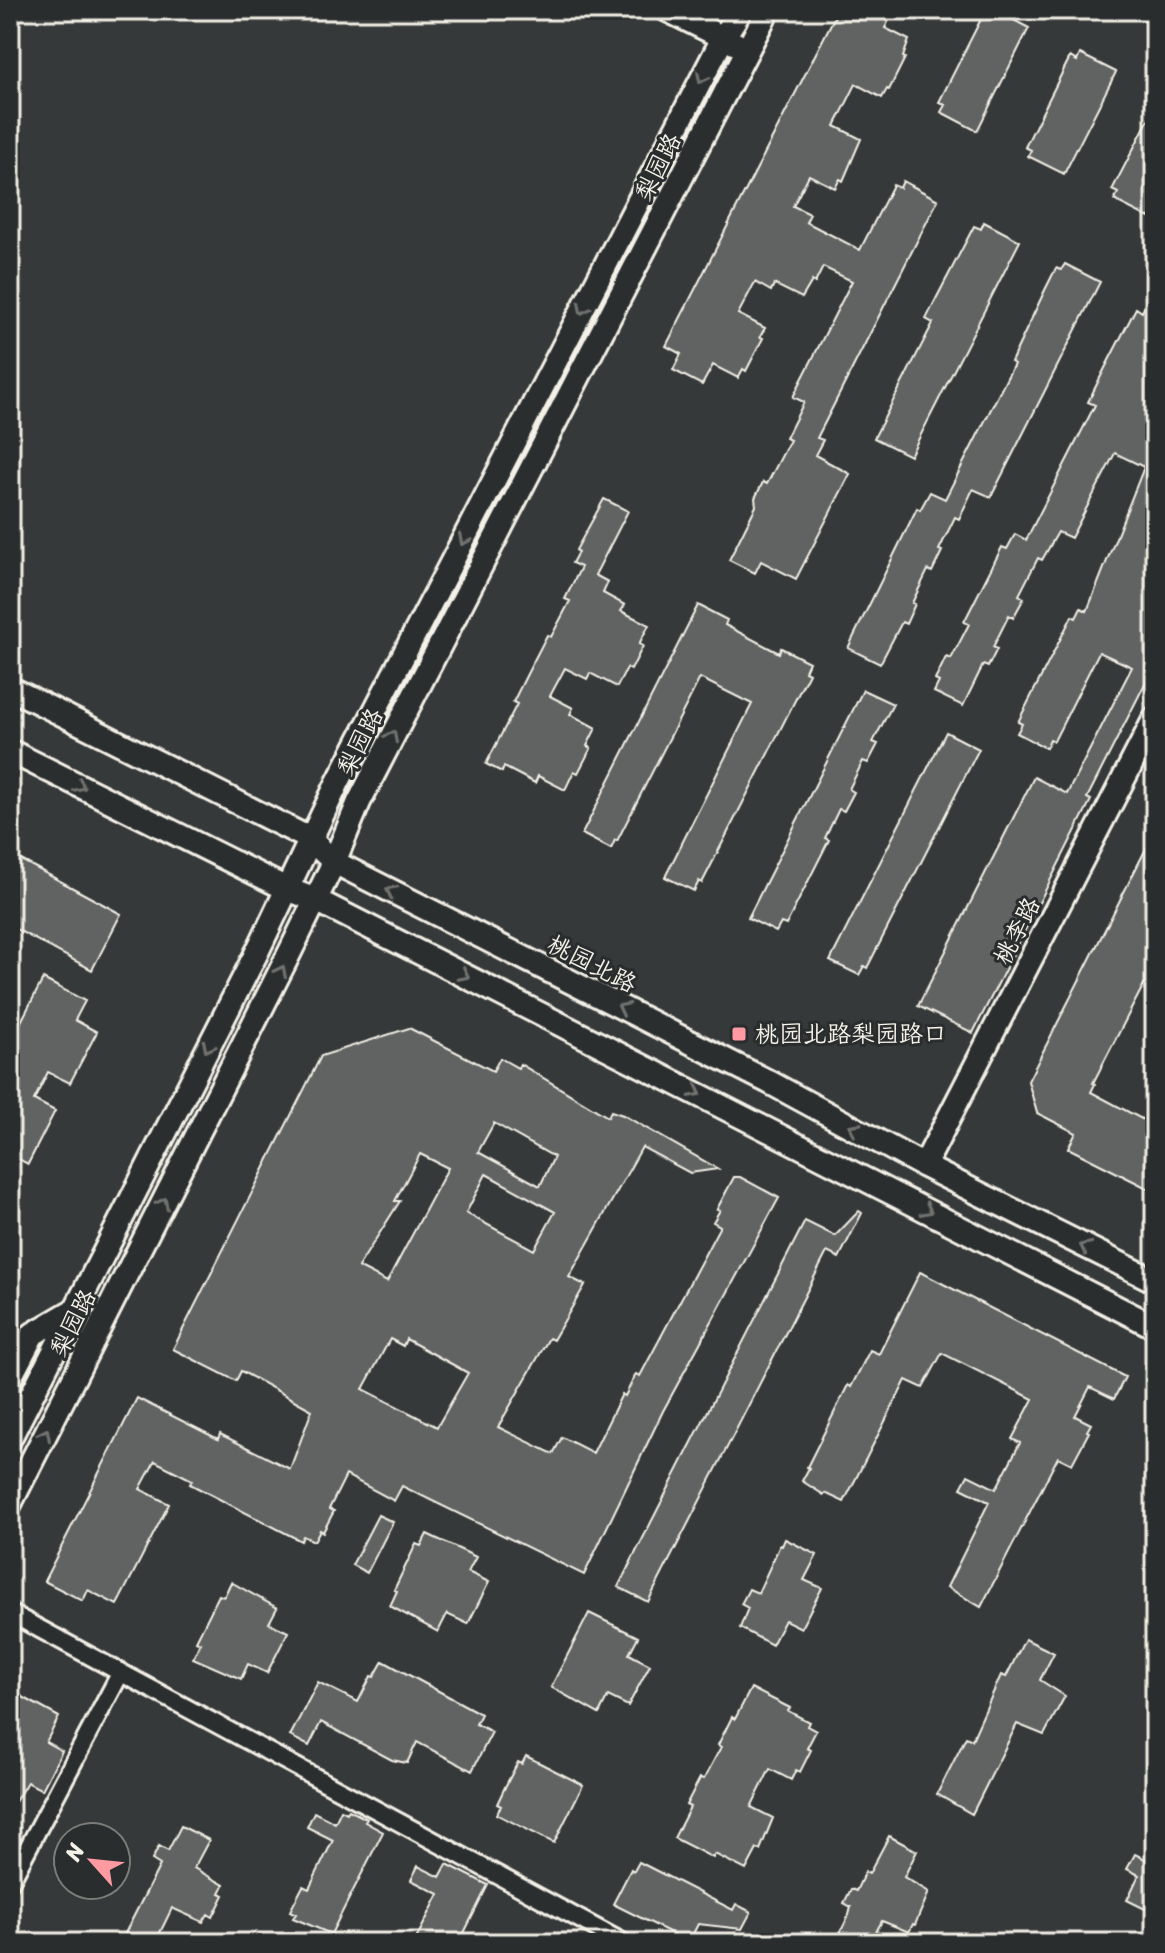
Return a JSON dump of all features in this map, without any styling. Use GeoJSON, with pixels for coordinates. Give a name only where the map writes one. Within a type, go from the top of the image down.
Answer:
{"type":"FeatureCollection","features":[{"type":"Feature","properties":{"kind":"main road"},"geometry":{"type":"LineString","coordinates":[[667,10],[748,50]]}},
{"type":"Feature","properties":{"kind":"main road","name":"梨园路"},"geometry":{"type":"LineString","coordinates":[[10,1438],[310,839],[723,38],[741,10]]}},
{"type":"Feature","properties":{"kind":"main road","name":"梨园路"},"geometry":{"type":"LineString","coordinates":[[10,1504],[316,900],[359,802],[768,10]]}},
{"type":"Feature","properties":{"kind":"main road","name":"桃园北路"},"geometry":{"type":"LineString","coordinates":[[10,688],[310,839],[334,862],[769,1082],[924,1166],[1155,1281]]}},
{"type":"Feature","properties":{"kind":"main road","name":"桃李路"},"geometry":{"type":"LineString","coordinates":[[924,1166],[1155,718]]}},
{"type":"Feature","properties":{"kind":"main road"},"geometry":{"type":"LineString","coordinates":[[10,751],[287,889],[316,900],[1155,1327]]}},
{"type":"Feature","properties":{"kind":"main road"},"geometry":{"type":"LineString","coordinates":[[10,1378],[33,1334],[75,1309]]}},
{"type":"Feature","properties":{"kind":"street"},"geometry":{"type":"LineString","coordinates":[[10,1613],[624,1943]]}},
{"type":"Feature","properties":{"kind":"street"},"geometry":{"type":"LineString","coordinates":[[10,1882],[121,1672]]}},
{"type":"Feature","properties":{"kind":"building"},"geometry":{"type":"Polygon","coordinates":[[[838,10],[894,10],[885,28],[909,40],[905,58],[882,98],[856,84],[835,126],[861,139],[843,181],[840,179],[835,188],[809,175],[793,206],[810,214],[806,222],[860,250],[893,185],[900,188],[903,181],[938,200],[817,438],[823,440],[815,455],[850,474],[796,579],[761,561],[755,573],[729,560],[756,506],[755,498],[763,482],[767,484],[790,440],[786,438],[804,402],[793,397],[852,281],[823,267],[802,298],[774,284],[771,291],[755,282],[738,314],[765,328],[746,371],[743,369],[738,378],[713,365],[702,385],[673,370],[681,354],[666,346],[838,10]]]}},
{"type":"Feature","properties":{"kind":"building"},"geometry":{"type":"Polygon","coordinates":[[[994,10],[1029,28],[977,131],[941,112],[945,105],[939,102],[984,13],[990,16],[994,10]]]}},
{"type":"Feature","properties":{"kind":"building"},"geometry":{"type":"Polygon","coordinates":[[[1080,54],[1116,72],[1064,174],[1028,156],[1031,150],[1025,147],[1070,57],[1077,61],[1080,54]]]}},
{"type":"Feature","properties":{"kind":"building"},"geometry":{"type":"Polygon","coordinates":[[[1155,107],[1155,206],[1149,218],[1114,200],[1118,193],[1112,190],[1155,107]]]}},
{"type":"Feature","properties":{"kind":"building"},"geometry":{"type":"Polygon","coordinates":[[[984,222],[1020,241],[910,456],[874,438],[933,323],[926,319],[937,297],[974,226],[981,229],[984,222]]]}},
{"type":"Feature","properties":{"kind":"building"},"geometry":{"type":"Polygon","coordinates":[[[1065,264],[1100,282],[991,497],[973,489],[959,519],[955,517],[932,572],[928,570],[906,624],[902,622],[880,664],[848,648],[917,508],[920,510],[930,492],[945,499],[1014,364],[1011,362],[1056,268],[1061,270],[1065,264]]]}},
{"type":"Feature","properties":{"kind":"building"},"geometry":{"type":"Polygon","coordinates":[[[1155,286],[1155,664],[1087,798],[1091,800],[973,1033],[918,1006],[1034,777],[1067,794],[1132,667],[1099,652],[1054,741],[1050,739],[1046,748],[1017,733],[1022,724],[1018,722],[1072,616],[1076,618],[1081,608],[1087,611],[1144,467],[1115,453],[1071,538],[1058,532],[1042,560],[1038,558],[1019,595],[1024,598],[1013,618],[1009,615],[993,647],[997,649],[988,667],[983,665],[963,706],[934,692],[939,682],[935,680],[946,657],[951,659],[969,624],[964,622],[1002,547],[1007,549],[1015,534],[1026,540],[1095,405],[1088,402],[1106,366],[1136,308],[1142,312],[1155,286]]]}},
{"type":"Feature","properties":{"kind":"building"},"geometry":{"type":"Polygon","coordinates":[[[604,499],[628,511],[595,575],[608,582],[603,593],[625,605],[621,611],[649,625],[631,670],[627,668],[617,687],[590,673],[587,679],[565,668],[550,696],[573,708],[570,714],[596,728],[587,746],[591,748],[565,790],[538,776],[535,783],[504,767],[502,772],[486,764],[547,635],[551,637],[570,601],[565,599],[581,567],[572,563],[578,552],[576,550],[604,499]]]}},
{"type":"Feature","properties":{"kind":"building"},"geometry":{"type":"Polygon","coordinates":[[[698,605],[727,620],[725,625],[779,653],[781,648],[809,662],[805,671],[809,673],[702,883],[699,881],[694,891],[665,877],[752,704],[700,678],[611,849],[582,834],[698,605]]]}},
{"type":"Feature","properties":{"kind":"building"},"geometry":{"type":"Polygon","coordinates":[[[863,690],[893,704],[873,742],[878,744],[868,763],[863,761],[849,789],[854,792],[844,811],[839,809],[825,838],[829,840],[786,925],[781,923],[776,932],[748,918],[863,690]]]}},
{"type":"Feature","properties":{"kind":"building"},"geometry":{"type":"Polygon","coordinates":[[[946,732],[979,749],[867,968],[864,966],[859,975],[830,961],[946,732]]]}},
{"type":"Feature","properties":{"kind":"building"},"geometry":{"type":"Polygon","coordinates":[[[1155,831],[1155,963],[1091,1092],[1155,1126],[1155,1192],[1068,1148],[1076,1133],[1037,1113],[1028,1081],[1155,831]]]}},
{"type":"Feature","properties":{"kind":"building"},"geometry":{"type":"Polygon","coordinates":[[[10,854],[121,914],[92,970],[10,926],[10,854]]]}},
{"type":"Feature","properties":{"kind":"building"},"geometry":{"type":"Polygon","coordinates":[[[43,979],[85,1001],[75,1020],[97,1032],[70,1083],[48,1072],[34,1100],[55,1111],[28,1164],[10,1154],[10,1043],[43,979]]]}},
{"type":"Feature","properties":{"kind":"building"},"geometry":{"type":"Polygon","coordinates":[[[409,1028],[493,1071],[500,1058],[518,1068],[520,1064],[608,1117],[611,1111],[623,1115],[718,1169],[690,1173],[642,1147],[569,1277],[585,1285],[553,1340],[549,1338],[498,1427],[553,1454],[562,1437],[593,1453],[622,1394],[625,1396],[636,1374],[640,1376],[720,1226],[713,1222],[734,1177],[740,1177],[779,1198],[663,1411],[584,1575],[402,1486],[394,1501],[346,1475],[329,1509],[334,1511],[323,1532],[320,1530],[314,1541],[303,1536],[301,1541],[190,1484],[192,1480],[155,1461],[140,1489],[169,1504],[117,1605],[88,1590],[83,1601],[44,1581],[137,1398],[218,1439],[220,1434],[290,1469],[312,1410],[241,1371],[236,1381],[173,1349],[321,1056],[409,1028]],[[494,1123],[478,1152],[540,1186],[554,1157],[494,1123]],[[420,1154],[395,1201],[400,1201],[358,1267],[387,1282],[448,1168],[420,1154]],[[486,1174],[466,1213],[534,1250],[555,1212],[486,1174]],[[390,1339],[363,1389],[437,1427],[468,1373],[406,1339],[403,1346],[390,1339]]]}},
{"type":"Feature","properties":{"kind":"building"},"geometry":{"type":"Polygon","coordinates":[[[859,1211],[862,1213],[839,1258],[827,1252],[648,1602],[618,1587],[805,1221],[835,1236],[859,1211]]]}},
{"type":"Feature","properties":{"kind":"building"},"geometry":{"type":"Polygon","coordinates":[[[920,1272],[1125,1377],[1114,1399],[1090,1387],[1075,1416],[1091,1424],[1089,1432],[1072,1464],[1058,1457],[981,1607],[947,1587],[989,1502],[961,1488],[968,1475],[996,1489],[1020,1443],[1012,1439],[1033,1399],[942,1353],[923,1388],[906,1380],[844,1502],[824,1495],[802,1481],[848,1385],[851,1387],[870,1350],[879,1354],[920,1272]]]}},
{"type":"Feature","properties":{"kind":"building"},"geometry":{"type":"Polygon","coordinates":[[[378,1515],[393,1522],[367,1573],[352,1565],[378,1515]]]}},
{"type":"Feature","properties":{"kind":"building"},"geometry":{"type":"Polygon","coordinates":[[[427,1534],[476,1557],[468,1572],[489,1582],[468,1624],[447,1614],[438,1632],[390,1606],[397,1591],[394,1590],[416,1544],[421,1546],[427,1534]]]}},
{"type":"Feature","properties":{"kind":"building"},"geometry":{"type":"Polygon","coordinates":[[[785,1539],[817,1555],[804,1580],[822,1588],[801,1628],[785,1620],[772,1645],[740,1628],[748,1608],[741,1604],[749,1589],[758,1593],[785,1539]]]}},
{"type":"Feature","properties":{"kind":"building"},"geometry":{"type":"Polygon","coordinates":[[[231,1582],[277,1608],[269,1623],[288,1632],[267,1673],[248,1664],[241,1679],[193,1658],[200,1643],[196,1641],[219,1595],[224,1597],[231,1582]]]}},
{"type":"Feature","properties":{"kind":"building"},"geometry":{"type":"Polygon","coordinates":[[[589,1613],[638,1637],[629,1654],[650,1665],[628,1706],[608,1696],[599,1714],[551,1687],[589,1613]]]}},
{"type":"Feature","properties":{"kind":"building"},"geometry":{"type":"Polygon","coordinates":[[[1025,1639],[1054,1653],[1040,1680],[1065,1696],[1044,1735],[1017,1724],[972,1814],[937,1794],[966,1737],[972,1740],[1001,1675],[1006,1677],[1025,1639]]]}},
{"type":"Feature","properties":{"kind":"building"},"geometry":{"type":"Polygon","coordinates":[[[383,1661],[481,1714],[476,1724],[492,1732],[472,1771],[417,1742],[407,1763],[392,1760],[321,1722],[309,1746],[290,1736],[318,1682],[358,1702],[371,1676],[374,1677],[383,1661]]]}},
{"type":"Feature","properties":{"kind":"building"},"geometry":{"type":"Polygon","coordinates":[[[751,1688],[790,1708],[788,1711],[809,1722],[807,1726],[816,1731],[800,1772],[796,1770],[791,1780],[770,1769],[751,1807],[773,1818],[760,1850],[757,1849],[746,1870],[715,1854],[713,1858],[674,1838],[690,1807],[686,1805],[700,1778],[704,1779],[732,1717],[735,1719],[751,1688]]]}},
{"type":"Feature","properties":{"kind":"building"},"geometry":{"type":"Polygon","coordinates":[[[10,1690],[59,1717],[46,1742],[62,1751],[42,1790],[27,1782],[10,1810],[10,1690]]]}},
{"type":"Feature","properties":{"kind":"building"},"geometry":{"type":"Polygon","coordinates":[[[526,1756],[583,1785],[554,1843],[496,1814],[505,1787],[518,1762],[522,1764],[526,1756]]]}},
{"type":"Feature","properties":{"kind":"building"},"geometry":{"type":"Polygon","coordinates":[[[341,1810],[347,1813],[349,1810],[367,1819],[365,1822],[383,1832],[331,1934],[293,1918],[296,1914],[290,1911],[303,1886],[309,1889],[333,1840],[307,1827],[314,1812],[335,1823],[341,1810]]]}},
{"type":"Feature","properties":{"kind":"building"},"geometry":{"type":"Polygon","coordinates":[[[181,1826],[209,1840],[194,1868],[224,1885],[220,1893],[224,1895],[213,1917],[208,1914],[203,1922],[172,1908],[155,1943],[120,1943],[160,1865],[152,1860],[159,1846],[168,1851],[181,1826]]]}},
{"type":"Feature","properties":{"kind":"building"},"geometry":{"type":"Polygon","coordinates":[[[889,1836],[917,1851],[904,1877],[929,1892],[915,1925],[909,1932],[882,1921],[870,1943],[835,1943],[849,1915],[851,1907],[844,1903],[851,1889],[856,1891],[865,1872],[869,1874],[889,1836]]]}},
{"type":"Feature","properties":{"kind":"building"},"geometry":{"type":"Polygon","coordinates":[[[1155,1845],[1155,1914],[1127,1900],[1139,1875],[1127,1869],[1135,1854],[1147,1860],[1155,1845]]]}},
{"type":"Feature","properties":{"kind":"building"},"geometry":{"type":"Polygon","coordinates":[[[639,1862],[733,1910],[736,1904],[751,1912],[742,1929],[698,1924],[689,1942],[613,1904],[631,1869],[634,1871],[639,1862]]]}},
{"type":"Feature","properties":{"kind":"building"},"geometry":{"type":"Polygon","coordinates":[[[447,1864],[488,1885],[459,1943],[414,1943],[439,1894],[411,1880],[418,1866],[440,1877],[447,1864]]]}},
{"type":"Feature","properties":{"kind":"place","name":"桃园北路梨园路口"},"geometry":{"type":"Point","coordinates":[739,1034]}}]}
